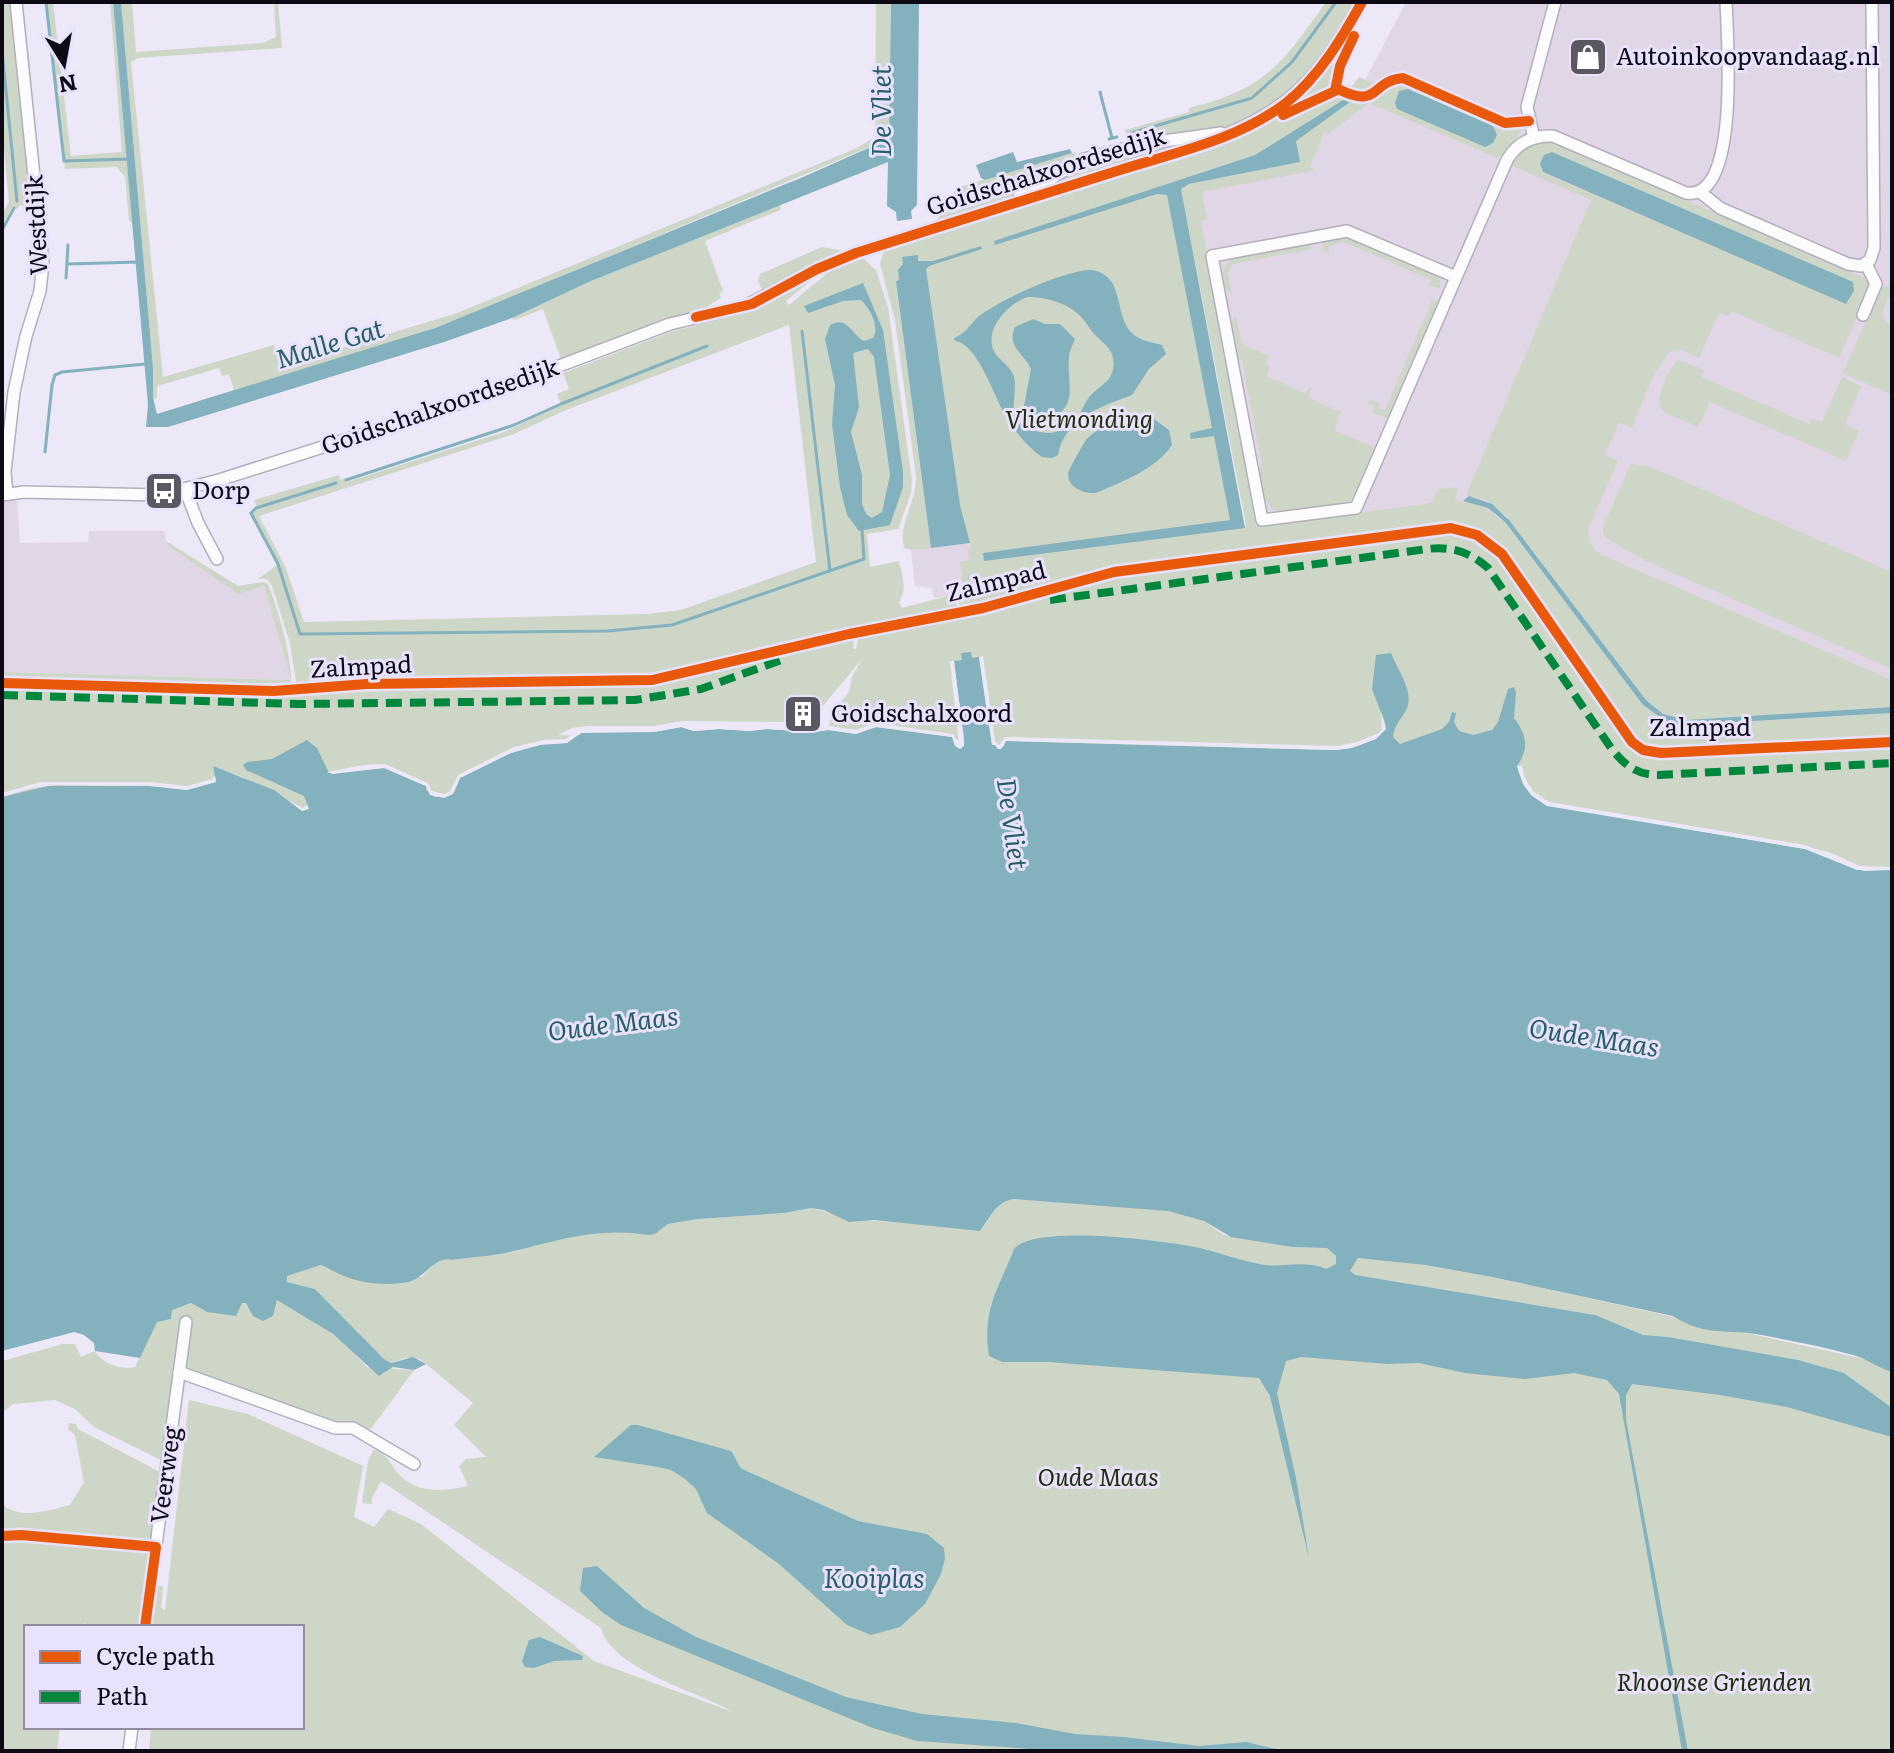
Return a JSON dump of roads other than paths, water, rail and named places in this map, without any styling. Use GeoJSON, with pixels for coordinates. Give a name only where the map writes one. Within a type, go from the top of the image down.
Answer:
{"type":"FeatureCollection","features":[{"type":"Feature","properties":{"kind":"street","name":"Westdijk"},"geometry":{"type":"LineString","coordinates":[[5,494],[14,392],[41,285],[43,263],[16,2]]}},
{"type":"Feature","properties":{"kind":"street","name":"Goidschalxoordsedijk"},"geometry":{"type":"LineString","coordinates":[[5,494],[149,495],[185,489],[458,404],[677,322],[745,306],[848,256],[1230,133],[1268,115],[1298,92],[1330,54],[1362,2]]}},
{"type":"Feature","properties":{"kind":"street"},"geometry":{"type":"LineString","coordinates":[[1534,138],[1527,107],[1555,2]]}},
{"type":"Feature","properties":{"kind":"street"},"geometry":{"type":"LineString","coordinates":[[1456,277],[1345,231],[1212,256],[1262,520],[1356,508],[1507,160],[1517,146],[1534,138],[1556,137],[1683,192],[1700,192],[1707,186],[1718,164],[1727,129],[1726,2]]}},
{"type":"Feature","properties":{"kind":"street"},"geometry":{"type":"LineString","coordinates":[[1700,192],[1720,208],[1805,245],[1852,265],[1866,264],[1874,248],[1872,2]]}},
{"type":"Feature","properties":{"kind":"street","name":"Goidschalxoordsedijk"},"geometry":{"type":"LineString","coordinates":[[1007,206],[1083,160],[1142,144],[1230,133]]}},
{"type":"Feature","properties":{"kind":"street"},"geometry":{"type":"LineString","coordinates":[[1863,315],[1876,284],[1866,264]]}},
{"type":"Feature","properties":{"kind":"street"},"geometry":{"type":"LineString","coordinates":[[185,489],[217,559]]}},
{"type":"Feature","properties":{"kind":"street","name":"Veerweg"},"geometry":{"type":"LineString","coordinates":[[145,1625],[186,1322]]}},
{"type":"Feature","properties":{"kind":"street"},"geometry":{"type":"LineString","coordinates":[[179,1372],[335,1428],[353,1428],[414,1464]]}},
{"type":"Feature","properties":{"kind":"street"},"geometry":{"type":"LineString","coordinates":[[129,1751],[132,1729]]}},
{"type":"Feature","properties":{"kind":"water"},"geometry":{"type":"Polygon","coordinates":[[[113,2],[121,2],[153,368],[153,398],[157,414],[435,328],[889,139],[891,2],[919,2],[917,205],[911,211],[912,219],[897,221],[896,212],[887,206],[888,162],[591,281],[512,318],[168,427],[146,427],[148,405],[113,2]]]}},
{"type":"Feature","properties":{"kind":"water"},"geometry":{"type":"Polygon","coordinates":[[[1408,89],[1493,126],[1497,135],[1493,143],[1485,147],[1397,109],[1395,103],[1399,91],[1408,89]]]}},
{"type":"Feature","properties":{"kind":"water"},"geometry":{"type":"Polygon","coordinates":[[[1343,100],[1350,102],[1296,141],[1300,162],[1189,184],[1181,189],[1245,528],[984,561],[983,553],[1230,520],[1214,436],[1191,439],[1190,433],[1212,428],[1167,195],[1157,194],[995,245],[994,241],[1255,155],[1343,100]]]}},
{"type":"Feature","properties":{"kind":"water"},"geometry":{"type":"Polygon","coordinates":[[[1070,149],[1072,153],[985,180],[981,178],[976,165],[1013,152],[1017,162],[1070,149]]]}},
{"type":"Feature","properties":{"kind":"water"},"geometry":{"type":"Polygon","coordinates":[[[1552,152],[1853,282],[1854,291],[1846,304],[1543,172],[1540,164],[1544,155],[1552,152]]]}},
{"type":"Feature","properties":{"kind":"water"},"geometry":{"type":"Polygon","coordinates":[[[981,246],[982,249],[926,269],[960,505],[970,543],[931,548],[896,281],[903,264],[902,257],[918,255],[918,261],[933,261],[981,246]]]}},
{"type":"Feature","properties":{"kind":"water"},"geometry":{"type":"Polygon","coordinates":[[[1092,270],[1110,280],[1126,325],[1132,333],[1142,340],[1162,345],[1166,354],[1149,369],[1132,395],[1086,416],[1068,432],[1058,455],[1042,457],[1012,426],[978,360],[954,338],[982,314],[1005,300],[1080,271],[1092,270]],[[1035,297],[1020,300],[1005,312],[994,327],[992,345],[1014,377],[1014,409],[1018,422],[1035,431],[1053,433],[1071,425],[1090,396],[1110,377],[1113,357],[1109,348],[1072,309],[1035,297]]]}},
{"type":"Feature","properties":{"kind":"water"},"geometry":{"type":"Polygon","coordinates":[[[863,283],[883,330],[903,472],[903,487],[890,525],[859,531],[847,515],[832,424],[835,385],[825,339],[830,325],[841,322],[864,341],[873,338],[873,318],[861,300],[843,301],[808,313],[804,306],[863,283]],[[868,349],[853,353],[859,407],[851,432],[862,475],[862,504],[866,514],[872,518],[882,512],[890,475],[874,357],[868,349]]]}},
{"type":"Feature","properties":{"kind":"water"},"geometry":{"type":"Polygon","coordinates":[[[1033,319],[1045,324],[1060,324],[1075,339],[1069,355],[1068,401],[1065,408],[1048,420],[1033,416],[1024,406],[1031,369],[1013,340],[1015,327],[1033,319]]]}},
{"type":"Feature","properties":{"kind":"water"},"geometry":{"type":"Polygon","coordinates":[[[1138,417],[1154,419],[1169,430],[1172,445],[1165,454],[1138,474],[1096,493],[1082,491],[1070,483],[1068,473],[1086,440],[1110,424],[1138,417]]]}},
{"type":"Feature","properties":{"kind":"water"},"geometry":{"type":"Polygon","coordinates":[[[1469,496],[1492,504],[1509,520],[1646,700],[1663,714],[1686,720],[1892,707],[1892,713],[1685,725],[1667,722],[1643,705],[1505,522],[1488,508],[1463,501],[1469,496]]]}},
{"type":"Feature","properties":{"kind":"water"},"geometry":{"type":"Polygon","coordinates":[[[971,652],[972,658],[979,657],[992,745],[998,749],[1005,741],[1327,750],[1360,745],[1386,725],[1372,689],[1376,655],[1391,653],[1404,680],[1409,701],[1393,737],[1400,744],[1442,729],[1449,722],[1452,712],[1456,713],[1454,722],[1459,731],[1473,735],[1492,730],[1498,722],[1508,689],[1514,687],[1514,718],[1525,741],[1524,753],[1517,766],[1527,788],[1546,805],[1805,849],[1857,870],[1892,870],[1892,1372],[1858,1356],[1829,1349],[1756,1334],[1694,1327],[1673,1316],[1492,1277],[1425,1265],[1358,1258],[1350,1271],[1355,1275],[1595,1315],[1643,1335],[1798,1360],[1844,1373],[1892,1408],[1892,1437],[1787,1407],[1632,1384],[1626,1395],[1626,1420],[1688,1751],[1682,1751],[1619,1394],[1607,1380],[1574,1373],[1525,1379],[1465,1373],[1419,1363],[1388,1364],[1301,1357],[1286,1361],[1277,1393],[1296,1478],[1309,1558],[1270,1396],[1259,1378],[1048,1362],[1002,1362],[989,1356],[988,1325],[993,1300],[1014,1249],[1027,1241],[1074,1235],[1133,1238],[1200,1248],[1259,1264],[1309,1265],[1326,1269],[1336,1264],[1336,1256],[1327,1248],[1292,1247],[1231,1237],[1204,1221],[1168,1211],[1014,1199],[998,1207],[980,1231],[874,1220],[849,1222],[824,1210],[811,1208],[698,1219],[668,1224],[649,1235],[614,1232],[581,1236],[499,1254],[445,1260],[408,1282],[376,1284],[359,1281],[321,1265],[287,1276],[287,1282],[315,1289],[384,1359],[391,1363],[413,1357],[426,1364],[414,1370],[393,1367],[379,1376],[333,1334],[277,1300],[273,1316],[263,1321],[253,1316],[246,1303],[242,1303],[236,1316],[207,1312],[191,1303],[172,1310],[171,1319],[157,1322],[140,1358],[95,1351],[94,1343],[74,1332],[2,1351],[2,797],[48,786],[150,786],[187,790],[216,782],[213,766],[274,790],[302,811],[309,809],[304,796],[246,770],[243,765],[272,759],[307,740],[317,748],[329,773],[384,768],[426,786],[426,790],[435,797],[454,792],[460,778],[508,754],[539,745],[567,743],[583,732],[654,732],[681,727],[694,731],[829,730],[856,734],[876,727],[952,737],[961,749],[964,741],[954,661],[962,660],[961,653],[971,652]]]}},
{"type":"Feature","properties":{"kind":"water","name":"Kooiplas"},"geometry":{"type":"Polygon","coordinates":[[[631,1425],[731,1451],[742,1469],[858,1521],[927,1534],[944,1548],[945,1559],[941,1574],[925,1604],[900,1627],[871,1635],[847,1625],[779,1564],[707,1513],[696,1489],[685,1479],[671,1470],[594,1457],[631,1425]]]}},
{"type":"Feature","properties":{"kind":"water"},"geometry":{"type":"Polygon","coordinates":[[[597,1566],[644,1608],[696,1637],[846,1697],[922,1714],[1016,1723],[1075,1734],[1199,1746],[1246,1742],[1285,1751],[1060,1751],[917,1741],[873,1728],[621,1625],[580,1591],[583,1568],[597,1566]]]}},
{"type":"Feature","properties":{"kind":"water"},"geometry":{"type":"Polygon","coordinates":[[[540,1637],[583,1656],[582,1660],[554,1661],[534,1668],[525,1667],[522,1661],[529,1640],[540,1637]]]}},
{"type":"Feature","properties":{"kind":"waterway"},"geometry":{"type":"LineString","coordinates":[[46,2],[64,161],[128,159]]}},
{"type":"Feature","properties":{"kind":"waterway"},"geometry":{"type":"LineString","coordinates":[[1131,133],[1252,98],[1292,62],[1336,2]]}},
{"type":"Feature","properties":{"kind":"waterway"},"geometry":{"type":"LineString","coordinates":[[2,51],[17,201]]}},
{"type":"Feature","properties":{"kind":"waterway"},"geometry":{"type":"LineString","coordinates":[[1100,92],[1112,138]]}},
{"type":"Feature","properties":{"kind":"waterway"},"geometry":{"type":"LineString","coordinates":[[1109,139],[1117,137]]}},
{"type":"Feature","properties":{"kind":"waterway"},"geometry":{"type":"LineString","coordinates":[[2,230],[14,208]]}},
{"type":"Feature","properties":{"kind":"waterway"},"geometry":{"type":"LineString","coordinates":[[66,278],[68,245]]}},
{"type":"Feature","properties":{"kind":"waterway"},"geometry":{"type":"LineString","coordinates":[[67,264],[139,262]]}},
{"type":"Feature","properties":{"kind":"waterway"},"geometry":{"type":"LineString","coordinates":[[2,313],[2,342]]}},
{"type":"Feature","properties":{"kind":"waterway"},"geometry":{"type":"LineString","coordinates":[[802,331],[830,571]]}},
{"type":"Feature","properties":{"kind":"waterway"},"geometry":{"type":"LineString","coordinates":[[346,480],[514,425],[707,346]]}},
{"type":"Feature","properties":{"kind":"waterway"},"geometry":{"type":"LineString","coordinates":[[45,452],[55,375],[145,364]]}},
{"type":"Feature","properties":{"kind":"waterway"},"geometry":{"type":"LineString","coordinates":[[336,483],[256,508],[251,513],[278,564],[300,634],[607,631],[672,625],[864,559],[862,530]]}},
{"type":"Feature","properties":{"kind":"place","name":"Autoinkoopvandaag.nl"},"geometry":{"type":"Point","coordinates":[1588,57]}},
{"type":"Feature","properties":{"kind":"place","name":"Dorp"},"geometry":{"type":"Point","coordinates":[164,491]}},
{"type":"Feature","properties":{"kind":"place","name":"Goidschalxoord"},"geometry":{"type":"Point","coordinates":[803,714]}},
{"type":"Feature","properties":{"kind":"water label","name":"De Vliet"},"geometry":{"type":"Point","coordinates":[882,111]}},
{"type":"Feature","properties":{"kind":"water label","name":"Malle Gat"},"geometry":{"type":"Point","coordinates":[330,344]}},
{"type":"Feature","properties":{"kind":"water label","name":"De Vliet"},"geometry":{"type":"Point","coordinates":[1012,824]}},
{"type":"Feature","properties":{"kind":"water label","name":"Oude Maas"},"geometry":{"type":"Point","coordinates":[613,1024]}},
{"type":"Feature","properties":{"kind":"water label","name":"Oude Maas"},"geometry":{"type":"Point","coordinates":[1594,1038]}},
{"type":"Feature","properties":{"kind":"park label","name":"Vlietmonding"},"geometry":{"type":"Point","coordinates":[1079,420]}},
{"type":"Feature","properties":{"kind":"park label","name":"Oude Maas"},"geometry":{"type":"Point","coordinates":[1098,1478]}},
{"type":"Feature","properties":{"kind":"park label","name":"Rhoonse Grienden"},"geometry":{"type":"Point","coordinates":[1714,1683]}}]}
